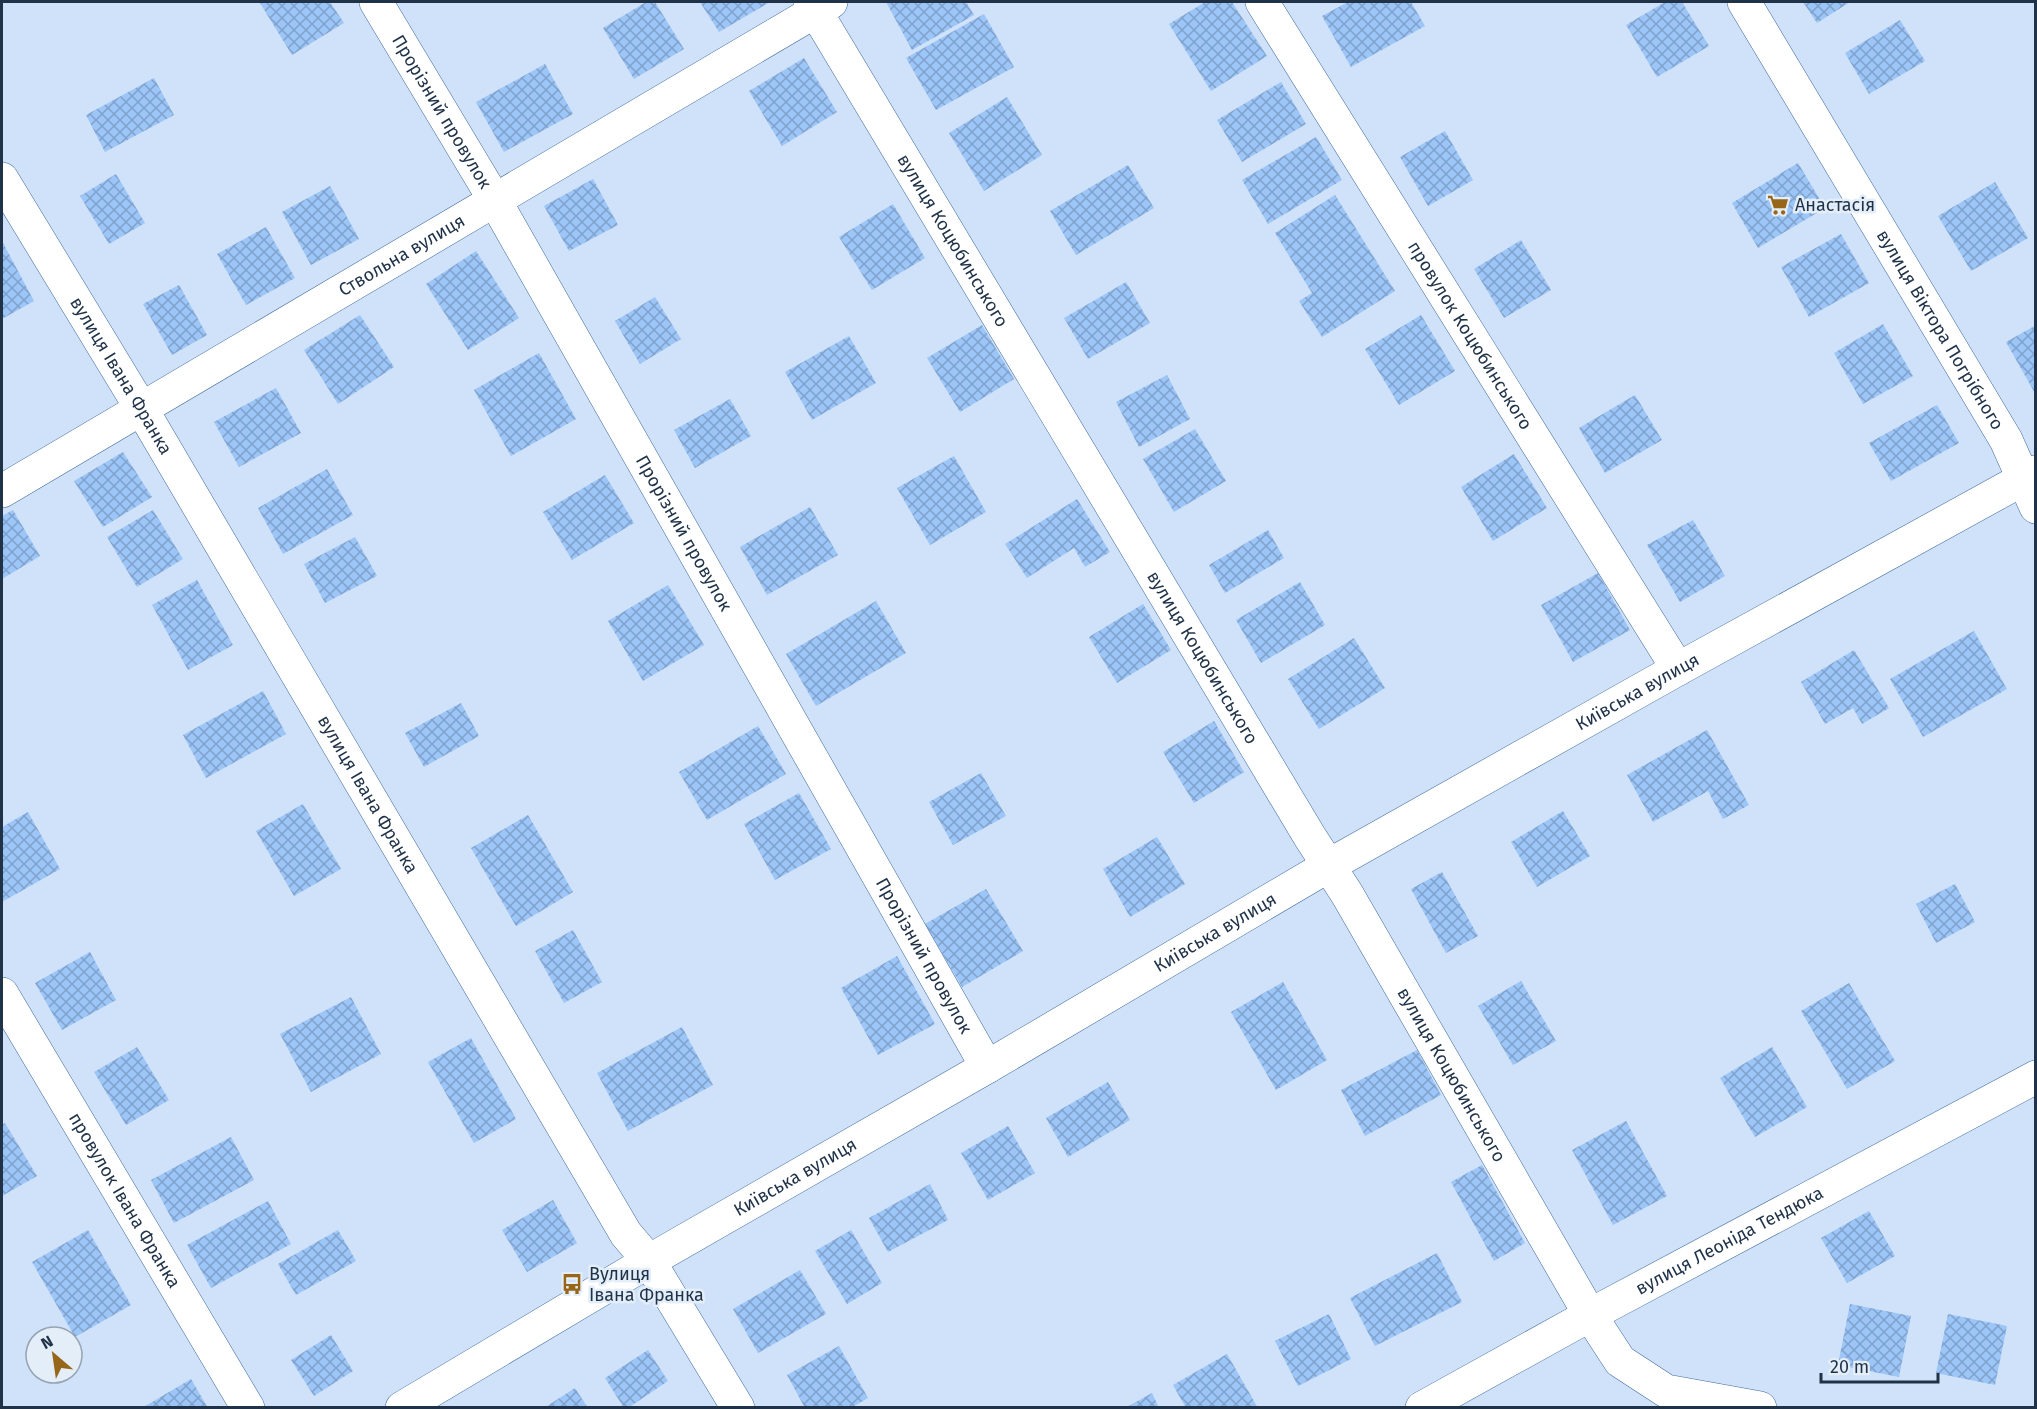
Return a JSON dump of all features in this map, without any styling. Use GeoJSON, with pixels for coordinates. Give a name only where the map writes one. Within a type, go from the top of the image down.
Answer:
{"type":"FeatureCollection","features":[{"type":"Feature","properties":{"kind":"street","name":"Прорізний провулок"},"geometry":{"type":"LineString","coordinates":[[376,2],[494,199],[987,1067]]}},
{"type":"Feature","properties":{"kind":"street","name":"провулок Коцюбинського"},"geometry":{"type":"LineString","coordinates":[[1262,2],[1678,669]]}},
{"type":"Feature","properties":{"kind":"street","name":"вулиця Віктора Погрібного"},"geometry":{"type":"LineString","coordinates":[[1744,2],[2032,486]]}},
{"type":"Feature","properties":{"kind":"street","name":"Ствольна вулиця"},"geometry":{"type":"LineString","coordinates":[[2,491],[819,4]]}},
{"type":"Feature","properties":{"kind":"street","name":"вулиця Коцюбинського"},"geometry":{"type":"LineString","coordinates":[[819,4],[1328,866],[1353,904],[1590,1315],[1620,1361],[1666,1391],[1760,1407]]}},
{"type":"Feature","properties":{"kind":"street","name":"вулиця Івана Франка"},"geometry":{"type":"LineString","coordinates":[[2,178],[141,408],[626,1234],[649,1262],[738,1407]]}},
{"type":"Feature","properties":{"kind":"street","name":"Київська вулиця"},"geometry":{"type":"LineString","coordinates":[[402,1407],[1328,866],[1678,669],[2032,486]]}},
{"type":"Feature","properties":{"kind":"street","name":"провулок Івана Франка"},"geometry":{"type":"LineString","coordinates":[[2,994],[248,1407]]}},
{"type":"Feature","properties":{"kind":"street","name":"вулиця Леоніда Тендюка"},"geometry":{"type":"LineString","coordinates":[[1422,1407],[2036,1077]]}},
{"type":"Feature","properties":{"kind":"building"},"geometry":{"type":"Polygon","coordinates":[[[330,2],[344,23],[292,55],[260,3],[330,2]]]}},
{"type":"Feature","properties":{"kind":"building"},"geometry":{"type":"Polygon","coordinates":[[[646,2],[655,2],[684,49],[634,79],[603,28],[646,2]]]}},
{"type":"Feature","properties":{"kind":"building"},"geometry":{"type":"Polygon","coordinates":[[[700,2],[770,2],[719,32],[700,2]]]}},
{"type":"Feature","properties":{"kind":"building"},"geometry":{"type":"Polygon","coordinates":[[[886,2],[966,2],[974,15],[912,50],[886,2]]]}},
{"type":"Feature","properties":{"kind":"building"},"geometry":{"type":"Polygon","coordinates":[[[1205,2],[1232,2],[1267,56],[1211,91],[1169,24],[1205,2]]]}},
{"type":"Feature","properties":{"kind":"building"},"geometry":{"type":"Polygon","coordinates":[[[1348,2],[1411,2],[1425,26],[1351,67],[1322,16],[1348,2]]]}},
{"type":"Feature","properties":{"kind":"building"},"geometry":{"type":"Polygon","coordinates":[[[1665,2],[1682,2],[1709,46],[1657,77],[1626,25],[1665,2]]]}},
{"type":"Feature","properties":{"kind":"building"},"geometry":{"type":"Polygon","coordinates":[[[1803,2],[1850,2],[1817,23],[1803,2]]]}},
{"type":"Feature","properties":{"kind":"building"},"geometry":{"type":"Polygon","coordinates":[[[984,14],[1014,67],[936,110],[906,58],[984,14]]]}},
{"type":"Feature","properties":{"kind":"building"},"geometry":{"type":"Polygon","coordinates":[[[1900,20],[1925,61],[1869,94],[1845,53],[1900,20]]]}},
{"type":"Feature","properties":{"kind":"building"},"geometry":{"type":"Polygon","coordinates":[[[804,58],[837,112],[782,146],[749,91],[804,58]]]}},
{"type":"Feature","properties":{"kind":"building"},"geometry":{"type":"Polygon","coordinates":[[[545,64],[573,114],[504,152],[476,102],[545,64]]]}},
{"type":"Feature","properties":{"kind":"building"},"geometry":{"type":"Polygon","coordinates":[[[154,78],[174,115],[105,152],[86,115],[154,78]]]}},
{"type":"Feature","properties":{"kind":"building"},"geometry":{"type":"Polygon","coordinates":[[[1281,82],[1306,124],[1242,162],[1217,120],[1281,82]]]}},
{"type":"Feature","properties":{"kind":"building"},"geometry":{"type":"Polygon","coordinates":[[[1007,97],[1042,155],[984,191],[949,133],[1007,97]]]}},
{"type":"Feature","properties":{"kind":"building"},"geometry":{"type":"Polygon","coordinates":[[[1445,131],[1473,180],[1428,206],[1400,157],[1445,131]]]}},
{"type":"Feature","properties":{"kind":"building"},"geometry":{"type":"Polygon","coordinates":[[[1316,137],[1342,180],[1268,224],[1242,180],[1316,137]]]}},
{"type":"Feature","properties":{"kind":"building","name":"Анастасія"},"geometry":{"type":"Polygon","coordinates":[[[1798,163],[1825,208],[1758,248],[1732,203],[1798,163]]]}},
{"type":"Feature","properties":{"kind":"building"},"geometry":{"type":"Polygon","coordinates":[[[1128,165],[1154,208],[1076,255],[1050,211],[1128,165]]]}},
{"type":"Feature","properties":{"kind":"building"},"geometry":{"type":"Polygon","coordinates":[[[116,174],[145,223],[109,244],[80,196],[116,174]]]}},
{"type":"Feature","properties":{"kind":"building"},"geometry":{"type":"Polygon","coordinates":[[[593,179],[618,225],[569,251],[544,206],[593,179]]]}},
{"type":"Feature","properties":{"kind":"building"},"geometry":{"type":"Polygon","coordinates":[[[1995,182],[2028,238],[1971,271],[1938,216],[1995,182]]]}},
{"type":"Feature","properties":{"kind":"building"},"geometry":{"type":"Polygon","coordinates":[[[330,186],[359,239],[311,265],[282,212],[330,186]]]}},
{"type":"Feature","properties":{"kind":"building"},"geometry":{"type":"Polygon","coordinates":[[[1335,195],[1395,291],[1322,337],[1299,301],[1312,293],[1275,233],[1335,195]]]}},
{"type":"Feature","properties":{"kind":"building"},"geometry":{"type":"Polygon","coordinates":[[[893,204],[925,258],[872,290],[839,237],[893,204]]]}},
{"type":"Feature","properties":{"kind":"building"},"geometry":{"type":"Polygon","coordinates":[[[266,227],[295,278],[246,305],[217,254],[266,227]]]}},
{"type":"Feature","properties":{"kind":"building"},"geometry":{"type":"Polygon","coordinates":[[[1841,234],[1869,283],[1809,317],[1781,267],[1841,234]]]}},
{"type":"Feature","properties":{"kind":"building"},"geometry":{"type":"Polygon","coordinates":[[[1521,240],[1551,290],[1504,318],[1474,269],[1521,240]]]}},
{"type":"Feature","properties":{"kind":"building"},"geometry":{"type":"Polygon","coordinates":[[[2,241],[34,301],[2,319],[2,241]]]}},
{"type":"Feature","properties":{"kind":"building"},"geometry":{"type":"Polygon","coordinates":[[[476,251],[519,318],[468,350],[426,284],[476,251]]]}},
{"type":"Feature","properties":{"kind":"building"},"geometry":{"type":"Polygon","coordinates":[[[1126,282],[1150,323],[1088,359],[1064,318],[1126,282]]]}},
{"type":"Feature","properties":{"kind":"building"},"geometry":{"type":"Polygon","coordinates":[[[179,285],[207,335],[172,355],[143,304],[179,285]]]}},
{"type":"Feature","properties":{"kind":"building"},"geometry":{"type":"Polygon","coordinates":[[[655,297],[681,339],[640,364],[615,321],[655,297]]]}},
{"type":"Feature","properties":{"kind":"building"},"geometry":{"type":"Polygon","coordinates":[[[360,315],[394,367],[338,404],[304,350],[360,315]]]}},
{"type":"Feature","properties":{"kind":"building"},"geometry":{"type":"Polygon","coordinates":[[[1421,315],[1455,371],[1399,405],[1365,349],[1421,315]]]}},
{"type":"Feature","properties":{"kind":"building"},"geometry":{"type":"Polygon","coordinates":[[[1883,324],[1913,376],[1863,404],[1834,353],[1883,324]]]}},
{"type":"Feature","properties":{"kind":"building"},"geometry":{"type":"Polygon","coordinates":[[[982,325],[1014,379],[960,412],[927,358],[982,325]]]}},
{"type":"Feature","properties":{"kind":"building"},"geometry":{"type":"Polygon","coordinates":[[[2036,325],[2036,395],[2006,342],[2036,325]]]}},
{"type":"Feature","properties":{"kind":"building"},"geometry":{"type":"Polygon","coordinates":[[[849,336],[876,383],[812,420],[785,372],[849,336]]]}},
{"type":"Feature","properties":{"kind":"building"},"geometry":{"type":"Polygon","coordinates":[[[539,353],[576,419],[511,456],[474,390],[539,353]]]}},
{"type":"Feature","properties":{"kind":"building"},"geometry":{"type":"Polygon","coordinates":[[[1167,375],[1190,419],[1139,447],[1116,402],[1167,375]]]}},
{"type":"Feature","properties":{"kind":"building"},"geometry":{"type":"Polygon","coordinates":[[[276,388],[301,433],[239,467],[214,422],[276,388]]]}},
{"type":"Feature","properties":{"kind":"building"},"geometry":{"type":"Polygon","coordinates":[[[1635,395],[1662,440],[1605,473],[1579,428],[1635,395]]]}},
{"type":"Feature","properties":{"kind":"building"},"geometry":{"type":"Polygon","coordinates":[[[730,399],[751,436],[695,468],[674,430],[730,399]]]}},
{"type":"Feature","properties":{"kind":"building"},"geometry":{"type":"Polygon","coordinates":[[[1937,405],[1959,443],[1891,481],[1869,443],[1937,405]]]}},
{"type":"Feature","properties":{"kind":"building"},"geometry":{"type":"Polygon","coordinates":[[[1195,429],[1226,481],[1174,512],[1143,459],[1195,429]]]}},
{"type":"Feature","properties":{"kind":"building"},"geometry":{"type":"Polygon","coordinates":[[[123,452],[152,497],[103,527],[74,481],[123,452]]]}},
{"type":"Feature","properties":{"kind":"building"},"geometry":{"type":"Polygon","coordinates":[[[1514,454],[1547,508],[1493,541],[1461,487],[1514,454]]]}},
{"type":"Feature","properties":{"kind":"building"},"geometry":{"type":"Polygon","coordinates":[[[954,456],[986,512],[930,545],[897,488],[954,456]]]}},
{"type":"Feature","properties":{"kind":"building"},"geometry":{"type":"Polygon","coordinates":[[[327,469],[353,515],[283,554],[258,508],[327,469]]]}},
{"type":"Feature","properties":{"kind":"building"},"geometry":{"type":"Polygon","coordinates":[[[605,475],[634,523],[572,560],[543,512],[605,475]]]}},
{"type":"Feature","properties":{"kind":"building"},"geometry":{"type":"Polygon","coordinates":[[[1077,499],[1110,552],[1085,567],[1074,548],[1027,578],[1005,544],[1077,499]]]}},
{"type":"Feature","properties":{"kind":"building"},"geometry":{"type":"Polygon","coordinates":[[[810,507],[838,555],[767,595],[740,547],[810,507]]]}},
{"type":"Feature","properties":{"kind":"building"},"geometry":{"type":"Polygon","coordinates":[[[13,510],[40,556],[2,579],[2,516],[13,510]]]}},
{"type":"Feature","properties":{"kind":"building"},"geometry":{"type":"Polygon","coordinates":[[[153,510],[183,559],[137,587],[107,537],[153,510]]]}},
{"type":"Feature","properties":{"kind":"building"},"geometry":{"type":"Polygon","coordinates":[[[1693,520],[1725,576],[1680,602],[1647,545],[1693,520]]]}},
{"type":"Feature","properties":{"kind":"building"},"geometry":{"type":"Polygon","coordinates":[[[1268,530],[1284,558],[1225,593],[1209,565],[1268,530]]]}},
{"type":"Feature","properties":{"kind":"building"},"geometry":{"type":"Polygon","coordinates":[[[355,537],[377,576],[325,603],[304,564],[355,537]]]}},
{"type":"Feature","properties":{"kind":"building"},"geometry":{"type":"Polygon","coordinates":[[[1598,573],[1630,630],[1573,662],[1541,605],[1598,573]]]}},
{"type":"Feature","properties":{"kind":"building"},"geometry":{"type":"Polygon","coordinates":[[[197,580],[233,645],[188,670],[152,605],[197,580]]]}},
{"type":"Feature","properties":{"kind":"building"},"geometry":{"type":"Polygon","coordinates":[[[1300,582],[1325,625],[1261,663],[1236,620],[1300,582]]]}},
{"type":"Feature","properties":{"kind":"building"},"geometry":{"type":"Polygon","coordinates":[[[668,585],[704,645],[643,681],[608,621],[668,585]]]}},
{"type":"Feature","properties":{"kind":"building"},"geometry":{"type":"Polygon","coordinates":[[[876,601],[906,653],[816,706],[786,654],[876,601]]]}},
{"type":"Feature","properties":{"kind":"building"},"geometry":{"type":"Polygon","coordinates":[[[1143,604],[1171,650],[1117,683],[1089,637],[1143,604]]]}},
{"type":"Feature","properties":{"kind":"building"},"geometry":{"type":"Polygon","coordinates":[[[1974,631],[2007,689],[1923,737],[1890,679],[1974,631]]]}},
{"type":"Feature","properties":{"kind":"building"},"geometry":{"type":"Polygon","coordinates":[[[1354,638],[1385,688],[1319,729],[1288,679],[1354,638]]]}},
{"type":"Feature","properties":{"kind":"building"},"geometry":{"type":"Polygon","coordinates":[[[1854,650],[1889,708],[1862,724],[1853,708],[1825,724],[1801,682],[1854,650]]]}},
{"type":"Feature","properties":{"kind":"building"},"geometry":{"type":"Polygon","coordinates":[[[263,691],[286,734],[206,778],[183,735],[263,691]]]}},
{"type":"Feature","properties":{"kind":"building"},"geometry":{"type":"Polygon","coordinates":[[[461,703],[479,736],[424,767],[405,733],[461,703]]]}},
{"type":"Feature","properties":{"kind":"building"},"geometry":{"type":"Polygon","coordinates":[[[1214,721],[1244,772],[1194,803],[1163,752],[1214,721]]]}},
{"type":"Feature","properties":{"kind":"building"},"geometry":{"type":"Polygon","coordinates":[[[758,726],[786,774],[707,820],[679,772],[758,726]]]}},
{"type":"Feature","properties":{"kind":"building"},"geometry":{"type":"Polygon","coordinates":[[[1707,730],[1749,805],[1723,819],[1708,791],[1653,822],[1627,775],[1707,730]]]}},
{"type":"Feature","properties":{"kind":"building"},"geometry":{"type":"Polygon","coordinates":[[[981,773],[1006,816],[953,845],[929,802],[981,773]]]}},
{"type":"Feature","properties":{"kind":"building"},"geometry":{"type":"Polygon","coordinates":[[[799,793],[831,849],[775,880],[744,824],[799,793]]]}},
{"type":"Feature","properties":{"kind":"building"},"geometry":{"type":"Polygon","coordinates":[[[303,804],[341,869],[294,896],[256,831],[303,804]]]}},
{"type":"Feature","properties":{"kind":"building"},"geometry":{"type":"Polygon","coordinates":[[[1563,811],[1590,856],[1537,887],[1511,842],[1563,811]]]}},
{"type":"Feature","properties":{"kind":"building"},"geometry":{"type":"Polygon","coordinates":[[[28,812],[60,869],[2,902],[2,827],[28,812]]]}},
{"type":"Feature","properties":{"kind":"building"},"geometry":{"type":"Polygon","coordinates":[[[528,815],[573,892],[516,926],[471,848],[528,815]]]}},
{"type":"Feature","properties":{"kind":"building"},"geometry":{"type":"Polygon","coordinates":[[[1157,837],[1185,884],[1130,917],[1103,869],[1157,837]]]}},
{"type":"Feature","properties":{"kind":"building"},"geometry":{"type":"Polygon","coordinates":[[[1442,872],[1478,936],[1446,953],[1411,889],[1442,872]]]}},
{"type":"Feature","properties":{"kind":"building"},"geometry":{"type":"Polygon","coordinates":[[[1955,884],[1975,922],[1936,943],[1916,904],[1955,884]]]}},
{"type":"Feature","properties":{"kind":"building"},"geometry":{"type":"Polygon","coordinates":[[[986,889],[1023,951],[962,987],[925,924],[986,889]]]}},
{"type":"Feature","properties":{"kind":"building"},"geometry":{"type":"Polygon","coordinates":[[[573,930],[602,982],[564,1003],[535,951],[573,930]]]}},
{"type":"Feature","properties":{"kind":"building"},"geometry":{"type":"Polygon","coordinates":[[[90,952],[116,1000],[62,1030],[35,983],[90,952]]]}},
{"type":"Feature","properties":{"kind":"building"},"geometry":{"type":"Polygon","coordinates":[[[897,956],[935,1024],[878,1055],[841,988],[897,956]]]}},
{"type":"Feature","properties":{"kind":"building"},"geometry":{"type":"Polygon","coordinates":[[[1521,981],[1556,1041],[1513,1065],[1478,1006],[1521,981]]]}},
{"type":"Feature","properties":{"kind":"building"},"geometry":{"type":"Polygon","coordinates":[[[1283,982],[1327,1060],[1276,1090],[1231,1012],[1283,982]]]}},
{"type":"Feature","properties":{"kind":"building"},"geometry":{"type":"Polygon","coordinates":[[[1849,983],[1895,1061],[1847,1089],[1801,1011],[1849,983]]]}},
{"type":"Feature","properties":{"kind":"building"},"geometry":{"type":"Polygon","coordinates":[[[351,997],[381,1054],[311,1092],[280,1034],[351,997]]]}},
{"type":"Feature","properties":{"kind":"building"},"geometry":{"type":"Polygon","coordinates":[[[682,1027],[713,1085],[628,1131],[597,1073],[682,1027]]]}},
{"type":"Feature","properties":{"kind":"building"},"geometry":{"type":"Polygon","coordinates":[[[471,1038],[516,1119],[474,1143],[428,1062],[471,1038]]]}},
{"type":"Feature","properties":{"kind":"building"},"geometry":{"type":"Polygon","coordinates":[[[137,1047],[169,1100],[126,1125],[94,1072],[137,1047]]]}},
{"type":"Feature","properties":{"kind":"building"},"geometry":{"type":"Polygon","coordinates":[[[1772,1047],[1807,1107],[1755,1137],[1720,1078],[1772,1047]]]}},
{"type":"Feature","properties":{"kind":"building"},"geometry":{"type":"Polygon","coordinates":[[[1417,1050],[1441,1095],[1365,1136],[1341,1090],[1417,1050]]]}},
{"type":"Feature","properties":{"kind":"building"},"geometry":{"type":"Polygon","coordinates":[[[1108,1082],[1130,1120],[1068,1157],[1046,1118],[1108,1082]]]}},
{"type":"Feature","properties":{"kind":"building"},"geometry":{"type":"Polygon","coordinates":[[[1626,1121],[1667,1196],[1613,1225],[1572,1150],[1626,1121]]]}},
{"type":"Feature","properties":{"kind":"building"},"geometry":{"type":"Polygon","coordinates":[[[5,1123],[37,1176],[2,1196],[2,1125],[5,1123]]]}},
{"type":"Feature","properties":{"kind":"building"},"geometry":{"type":"Polygon","coordinates":[[[1008,1126],[1035,1173],[988,1200],[961,1153],[1008,1126]]]}},
{"type":"Feature","properties":{"kind":"building"},"geometry":{"type":"Polygon","coordinates":[[[231,1137],[254,1180],[174,1223],[151,1180],[231,1137]]]}},
{"type":"Feature","properties":{"kind":"building"},"geometry":{"type":"Polygon","coordinates":[[[1482,1165],[1525,1243],[1494,1261],[1451,1182],[1482,1165]]]}},
{"type":"Feature","properties":{"kind":"building"},"geometry":{"type":"Polygon","coordinates":[[[930,1184],[948,1220],[888,1252],[869,1218],[930,1184]]]}},
{"type":"Feature","properties":{"kind":"building"},"geometry":{"type":"Polygon","coordinates":[[[553,1200],[577,1243],[527,1272],[502,1230],[553,1200]]]}},
{"type":"Feature","properties":{"kind":"building"},"geometry":{"type":"Polygon","coordinates":[[[268,1201],[291,1244],[211,1288],[187,1245],[268,1201]]]}},
{"type":"Feature","properties":{"kind":"building"},"geometry":{"type":"Polygon","coordinates":[[[1869,1211],[1895,1256],[1847,1283],[1821,1238],[1869,1211]]]}},
{"type":"Feature","properties":{"kind":"building"},"geometry":{"type":"Polygon","coordinates":[[[88,1230],[131,1305],[84,1332],[84,1325],[68,1325],[32,1262],[88,1230]]]}},
{"type":"Feature","properties":{"kind":"building"},"geometry":{"type":"Polygon","coordinates":[[[338,1230],[356,1261],[296,1295],[278,1264],[338,1230]]]}},
{"type":"Feature","properties":{"kind":"building"},"geometry":{"type":"Polygon","coordinates":[[[851,1230],[882,1283],[847,1304],[815,1251],[851,1230]]]}},
{"type":"Feature","properties":{"kind":"building"},"geometry":{"type":"Polygon","coordinates":[[[1437,1253],[1462,1302],[1375,1346],[1350,1298],[1437,1253]]]}},
{"type":"Feature","properties":{"kind":"building"},"geometry":{"type":"Polygon","coordinates":[[[800,1270],[826,1314],[758,1353],[733,1309],[800,1270]]]}},
{"type":"Feature","properties":{"kind":"building"},"geometry":{"type":"Polygon","coordinates":[[[1850,1304],[1911,1316],[1899,1377],[1838,1365],[1850,1304]]]}},
{"type":"Feature","properties":{"kind":"building"},"geometry":{"type":"Polygon","coordinates":[[[1329,1314],[1351,1359],[1298,1386],[1275,1341],[1329,1314]]]}},
{"type":"Feature","properties":{"kind":"building"},"geometry":{"type":"Polygon","coordinates":[[[1948,1314],[2007,1326],[1995,1385],[1936,1373],[1948,1314]]]}},
{"type":"Feature","properties":{"kind":"building"},"geometry":{"type":"Polygon","coordinates":[[[331,1335],[353,1371],[314,1396],[291,1360],[331,1335]]]}},
{"type":"Feature","properties":{"kind":"building"},"geometry":{"type":"Polygon","coordinates":[[[839,1346],[868,1398],[851,1408],[805,1408],[787,1375],[839,1346]]]}},
{"type":"Feature","properties":{"kind":"building"},"geometry":{"type":"Polygon","coordinates":[[[648,1350],[668,1381],[628,1408],[624,1408],[605,1378],[648,1350]]]}},
{"type":"Feature","properties":{"kind":"building"},"geometry":{"type":"Polygon","coordinates":[[[1227,1354],[1258,1408],[1186,1408],[1173,1385],[1227,1354]]]}},
{"type":"Feature","properties":{"kind":"building"},"geometry":{"type":"Polygon","coordinates":[[[191,1379],[208,1408],[142,1408],[191,1379]]]}},
{"type":"Feature","properties":{"kind":"building"},"geometry":{"type":"Polygon","coordinates":[[[575,1388],[588,1408],[544,1408],[575,1388]]]}},
{"type":"Feature","properties":{"kind":"building"},"geometry":{"type":"Polygon","coordinates":[[[1152,1393],[1159,1408],[1125,1408],[1152,1393]]]}},
{"type":"Feature","properties":{"kind":"place","name":"Анастасія"},"geometry":{"type":"Point","coordinates":[1778,205]}},
{"type":"Feature","properties":{"kind":"place","name":"Вулиця Івана Франка"},"geometry":{"type":"Point","coordinates":[572,1284]}}]}
